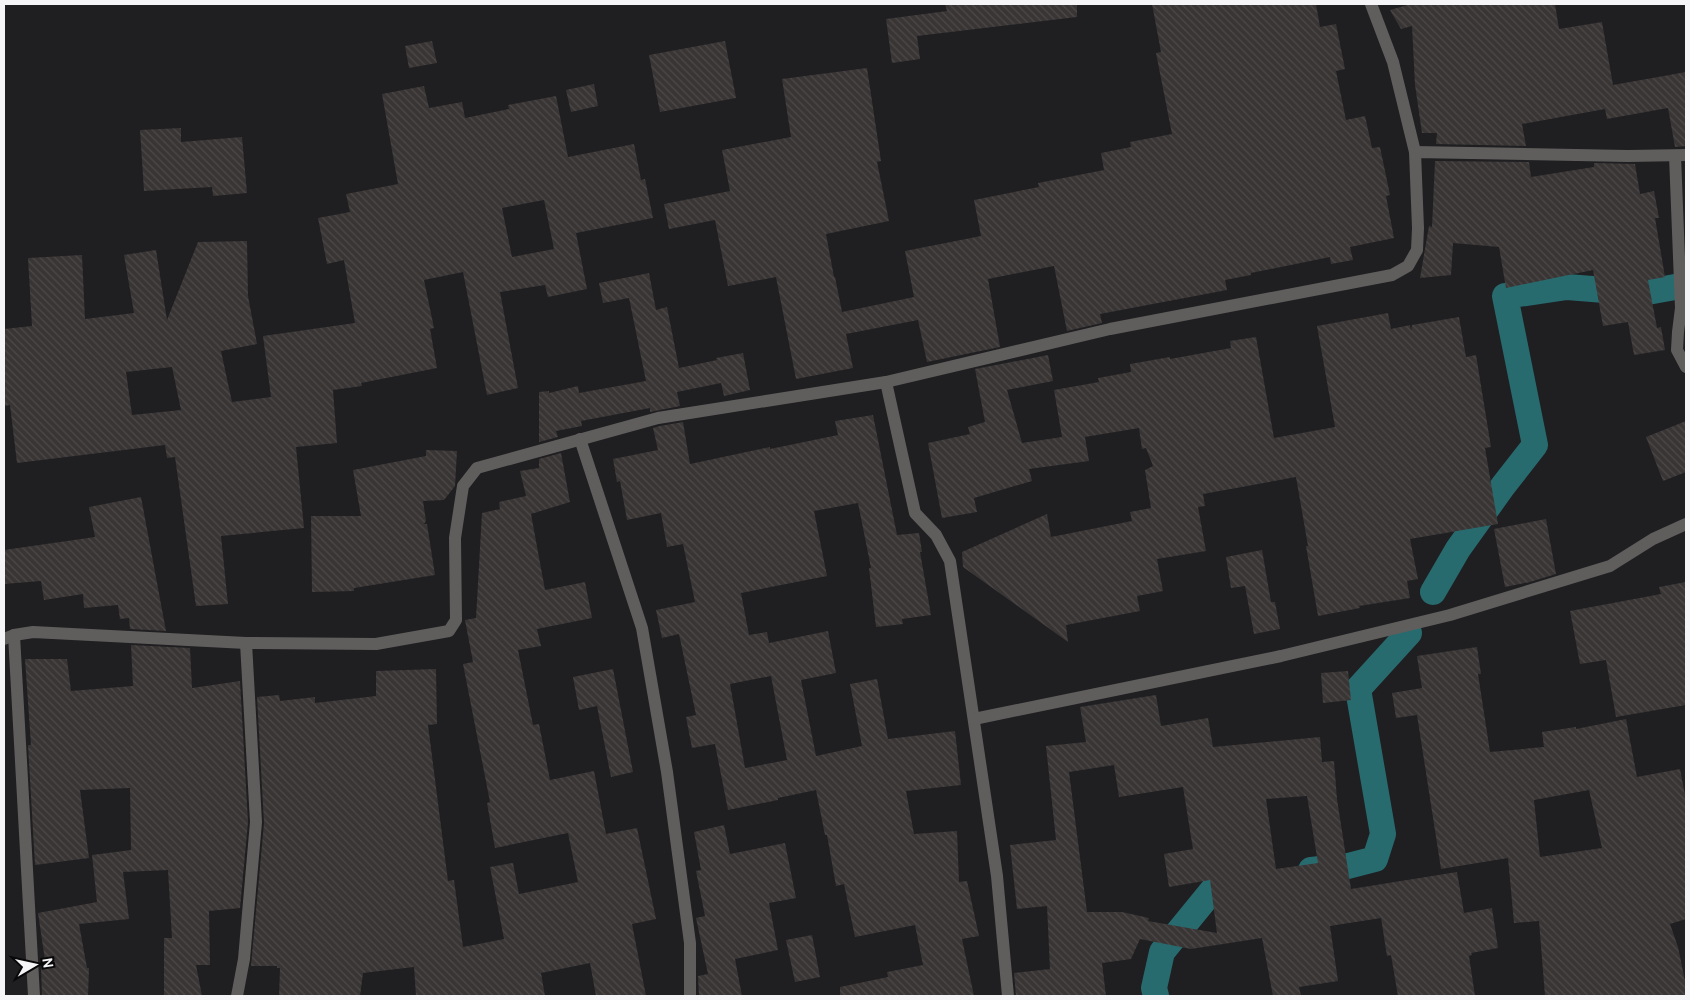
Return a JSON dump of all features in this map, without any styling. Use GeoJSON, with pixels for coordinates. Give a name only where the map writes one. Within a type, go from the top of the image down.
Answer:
{"type":"FeatureCollection","features":[{"type":"Feature","properties":{"kind":"street"},"geometry":{"type":"LineString","coordinates":[[34,996],[9,637],[33,632],[246,642],[376,644],[449,631],[456,620],[454,538],[463,486],[477,468],[658,418],[886,382],[1110,330],[1392,274],[1408,266],[1417,250],[1415,152],[1393,62],[1371,4]]}},
{"type":"Feature","properties":{"kind":"street"},"geometry":{"type":"LineString","coordinates":[[1415,152],[1681,156],[1679,257],[1682,331],[1677,350],[1686,367]]}},
{"type":"Feature","properties":{"kind":"street"},"geometry":{"type":"LineString","coordinates":[[886,382],[915,513],[936,535],[950,561],[997,876],[1008,996]]}},
{"type":"Feature","properties":{"kind":"street"},"geometry":{"type":"LineString","coordinates":[[580,439],[642,628],[667,772],[690,943],[690,996]]}},
{"type":"Feature","properties":{"kind":"street"},"geometry":{"type":"LineString","coordinates":[[974,718],[1281,656],[1450,615],[1610,566],[1653,539],[1686,524]]}},
{"type":"Feature","properties":{"kind":"street"},"geometry":{"type":"LineString","coordinates":[[237,996],[244,959],[256,822],[246,642]]}},
{"type":"Feature","properties":{"kind":"building"},"geometry":{"type":"Polygon","coordinates":[[[945,4],[1077,4],[1077,17],[917,36],[920,59],[892,63],[886,19],[947,11],[945,4]]]}},
{"type":"Feature","properties":{"kind":"building"},"geometry":{"type":"Polygon","coordinates":[[[1152,4],[1316,4],[1320,27],[1336,24],[1345,69],[1336,71],[1346,120],[1365,116],[1372,148],[1380,147],[1390,195],[1386,196],[1394,238],[1350,247],[1353,260],[1331,264],[1330,257],[1251,273],[1251,275],[1225,280],[1227,290],[1100,314],[1102,323],[1067,331],[1054,266],[988,279],[1000,347],[927,362],[918,320],[846,334],[853,368],[796,379],[776,277],[728,286],[715,220],[669,229],[664,204],[730,191],[722,150],[791,137],[782,79],[867,68],[881,161],[877,162],[889,221],[826,234],[834,277],[842,312],[914,297],[905,251],[981,236],[974,200],[1039,187],[1038,183],[1104,170],[1101,153],[1131,147],[1130,142],[1172,134],[1156,53],[1161,52],[1152,4]]]}},
{"type":"Feature","properties":{"kind":"building"},"geometry":{"type":"Polygon","coordinates":[[[1411,4],[1555,4],[1559,29],[1602,22],[1613,85],[1686,72],[1686,146],[1675,147],[1668,108],[1607,119],[1605,109],[1522,124],[1526,146],[1436,144],[1437,133],[1422,133],[1415,85],[1412,26],[1401,29],[1390,10],[1411,4]]]}},
{"type":"Feature","properties":{"kind":"building"},"geometry":{"type":"Polygon","coordinates":[[[432,41],[437,63],[409,68],[405,46],[432,41]]]}},
{"type":"Feature","properties":{"kind":"building"},"geometry":{"type":"Polygon","coordinates":[[[725,41],[736,98],[660,112],[649,55],[725,41]]]}},
{"type":"Feature","properties":{"kind":"building"},"geometry":{"type":"Polygon","coordinates":[[[594,84],[598,106],[571,112],[566,90],[594,84]]]}},
{"type":"Feature","properties":{"kind":"building"},"geometry":{"type":"Polygon","coordinates":[[[424,86],[429,108],[462,102],[465,118],[509,109],[508,105],[556,96],[568,157],[634,144],[641,180],[645,179],[653,218],[576,233],[587,289],[548,297],[545,285],[500,292],[518,388],[487,395],[463,272],[424,280],[434,328],[430,329],[437,368],[361,383],[362,386],[333,390],[337,443],[296,447],[304,528],[221,536],[228,604],[196,606],[175,457],[167,458],[165,445],[17,463],[10,405],[4,406],[4,329],[32,326],[28,258],[82,255],[85,319],[134,313],[124,255],[156,250],[167,320],[198,242],[247,241],[248,296],[257,344],[221,351],[232,402],[271,397],[263,336],[355,323],[344,260],[327,264],[318,218],[350,212],[346,194],[398,184],[382,94],[424,86]],[[544,200],[502,208],[512,257],[554,249],[544,200]],[[172,367],[126,372],[132,415],[181,410],[172,367]]]}},
{"type":"Feature","properties":{"kind":"building"},"geometry":{"type":"Polygon","coordinates":[[[181,128],[181,142],[242,137],[247,193],[213,196],[212,187],[144,191],[140,130],[181,128]]]}},
{"type":"Feature","properties":{"kind":"building"},"geometry":{"type":"Polygon","coordinates":[[[1435,161],[1529,162],[1531,177],[1594,167],[1594,163],[1635,164],[1640,194],[1654,191],[1659,218],[1655,218],[1665,277],[1648,280],[1657,328],[1661,327],[1665,350],[1634,355],[1628,322],[1603,326],[1593,270],[1506,288],[1499,247],[1453,243],[1451,275],[1420,278],[1429,226],[1432,227],[1435,161]]]}},
{"type":"Feature","properties":{"kind":"building"},"geometry":{"type":"Polygon","coordinates":[[[649,273],[656,310],[667,307],[679,368],[743,353],[750,390],[724,396],[721,383],[677,392],[680,406],[650,412],[650,408],[581,421],[582,426],[556,431],[558,437],[539,442],[539,392],[549,391],[549,393],[578,386],[579,393],[646,381],[629,298],[603,303],[599,283],[649,273]]]}},
{"type":"Feature","properties":{"kind":"building"},"geometry":{"type":"Polygon","coordinates":[[[1388,313],[1391,329],[1410,325],[1411,331],[1412,325],[1459,317],[1466,357],[1476,355],[1491,447],[1485,448],[1498,524],[1410,539],[1418,579],[1407,581],[1410,598],[1359,606],[1360,608],[1318,616],[1296,477],[1203,494],[1205,506],[1198,507],[1206,551],[1157,559],[1163,591],[1137,596],[1140,611],[1066,625],[1068,642],[963,567],[962,552],[1047,514],[1051,537],[1132,521],[1130,512],[1151,508],[1145,470],[1153,466],[1146,448],[1142,449],[1139,428],[1085,437],[1089,461],[1029,469],[1032,481],[974,498],[977,512],[942,518],[928,443],[970,434],[968,427],[985,422],[975,369],[1048,355],[1053,381],[1007,390],[1022,443],[1062,437],[1054,390],[1099,382],[1098,378],[1131,372],[1130,364],[1231,348],[1230,341],[1256,337],[1274,438],[1335,427],[1317,326],[1388,313]]]}},
{"type":"Feature","properties":{"kind":"building"},"geometry":{"type":"Polygon","coordinates":[[[873,415],[897,535],[919,533],[922,552],[920,552],[931,615],[902,619],[903,624],[876,627],[869,568],[871,568],[858,503],[814,511],[827,576],[741,593],[749,635],[767,632],[769,643],[828,631],[836,673],[801,680],[816,756],[862,746],[850,684],[877,679],[888,739],[955,731],[961,785],[906,791],[914,834],[957,831],[959,882],[967,881],[979,936],[962,939],[974,996],[840,996],[840,987],[888,977],[887,972],[923,965],[915,925],[855,937],[844,884],[836,886],[827,835],[825,835],[816,790],[728,810],[715,744],[692,748],[686,717],[696,715],[679,634],[662,638],[656,610],[695,602],[683,544],[667,547],[661,513],[627,520],[620,481],[617,482],[613,459],[658,450],[653,428],[660,426],[683,422],[690,464],[838,435],[835,421],[873,415]],[[771,676],[730,684],[745,768],[787,760],[771,676]]]}},
{"type":"Feature","properties":{"kind":"building"},"geometry":{"type":"Polygon","coordinates":[[[1686,421],[1686,472],[1663,481],[1646,437],[1686,421]]]}},
{"type":"Feature","properties":{"kind":"building"},"geometry":{"type":"Polygon","coordinates":[[[426,450],[457,451],[455,486],[444,500],[423,501],[426,521],[424,524],[427,524],[435,575],[354,588],[354,591],[312,592],[311,516],[361,516],[353,470],[426,456],[426,450]]]}},
{"type":"Feature","properties":{"kind":"building"},"geometry":{"type":"Polygon","coordinates":[[[561,453],[570,502],[531,514],[545,590],[585,582],[592,618],[537,629],[541,646],[518,650],[533,725],[539,724],[550,780],[594,771],[606,834],[637,828],[656,919],[632,924],[646,996],[596,996],[590,963],[541,973],[545,996],[416,996],[414,967],[363,973],[360,996],[279,996],[280,968],[277,968],[277,966],[251,966],[264,823],[257,697],[279,695],[280,701],[315,697],[315,703],[376,696],[376,671],[436,669],[437,724],[428,725],[448,881],[454,880],[463,947],[504,939],[490,867],[513,863],[519,894],[578,882],[568,833],[495,848],[487,803],[490,802],[463,664],[473,662],[465,620],[476,618],[482,513],[500,509],[499,502],[526,496],[520,471],[539,468],[539,459],[561,453]]]}},
{"type":"Feature","properties":{"kind":"building"},"geometry":{"type":"Polygon","coordinates":[[[141,497],[166,631],[130,629],[129,618],[120,619],[118,605],[84,608],[83,594],[44,600],[41,581],[4,584],[4,550],[95,537],[89,507],[141,497]]]}},
{"type":"Feature","properties":{"kind":"building"},"geometry":{"type":"Polygon","coordinates":[[[1546,519],[1556,574],[1505,587],[1494,529],[1546,519]]]}},
{"type":"Feature","properties":{"kind":"building"},"geometry":{"type":"Polygon","coordinates":[[[1262,550],[1271,602],[1275,602],[1280,629],[1254,634],[1245,586],[1231,588],[1226,557],[1262,550]]]}},
{"type":"Feature","properties":{"kind":"building"},"geometry":{"type":"Polygon","coordinates":[[[1686,582],[1686,705],[1616,717],[1606,660],[1580,664],[1570,611],[1661,594],[1659,587],[1686,582]]]}},
{"type":"Feature","properties":{"kind":"building"},"geometry":{"type":"Polygon","coordinates":[[[131,645],[190,648],[192,688],[240,681],[248,822],[240,908],[209,911],[210,965],[196,965],[202,996],[164,996],[164,938],[172,938],[168,870],[123,872],[129,919],[79,924],[87,968],[89,968],[88,996],[42,995],[41,967],[46,967],[38,913],[97,902],[92,855],[131,850],[130,788],[80,790],[89,858],[35,865],[28,745],[31,745],[25,659],[67,659],[71,691],[133,686],[131,645]]]}},
{"type":"Feature","properties":{"kind":"building"},"geometry":{"type":"Polygon","coordinates":[[[1477,647],[1481,674],[1478,674],[1490,752],[1544,747],[1542,732],[1576,727],[1576,729],[1626,719],[1637,777],[1680,769],[1686,800],[1686,919],[1670,924],[1678,947],[1686,986],[1686,996],[1545,996],[1539,921],[1514,923],[1508,858],[1441,869],[1417,715],[1396,718],[1392,693],[1422,688],[1417,656],[1477,647]],[[1589,790],[1534,800],[1540,857],[1602,848],[1589,790]]]}},
{"type":"Feature","properties":{"kind":"building"},"geometry":{"type":"Polygon","coordinates":[[[613,669],[633,772],[611,777],[597,706],[579,710],[573,677],[613,669]]]}},
{"type":"Feature","properties":{"kind":"building"},"geometry":{"type":"Polygon","coordinates":[[[1348,671],[1351,700],[1323,703],[1321,673],[1348,671]]]}},
{"type":"Feature","properties":{"kind":"building"},"geometry":{"type":"Polygon","coordinates":[[[1156,695],[1161,726],[1208,718],[1213,747],[1320,737],[1322,762],[1334,761],[1337,799],[1351,889],[1457,872],[1464,913],[1492,908],[1498,948],[1471,953],[1472,955],[1469,956],[1475,996],[1398,996],[1391,955],[1387,956],[1381,918],[1330,926],[1338,981],[1299,987],[1301,996],[1273,996],[1262,938],[1191,949],[1140,939],[1131,959],[1102,963],[1106,996],[1016,996],[1014,973],[1050,969],[1047,906],[1017,909],[1010,845],[1056,840],[1046,746],[1086,742],[1080,707],[1156,695]],[[1114,765],[1069,772],[1087,912],[1122,912],[1149,918],[1148,921],[1217,933],[1210,880],[1169,887],[1164,854],[1193,849],[1183,787],[1119,797],[1114,765]],[[1307,796],[1266,799],[1276,869],[1318,863],[1307,796]]]}},
{"type":"Feature","properties":{"kind":"building"},"geometry":{"type":"Polygon","coordinates":[[[724,825],[730,854],[785,843],[796,898],[769,903],[778,950],[735,959],[742,996],[699,996],[698,976],[708,974],[696,918],[705,916],[696,871],[701,870],[694,832],[724,825]]]}},
{"type":"Feature","properties":{"kind":"building"},"geometry":{"type":"Polygon","coordinates":[[[812,935],[820,977],[795,982],[786,940],[812,935]]]}},
{"type":"Feature","properties":{"kind":"waterway"},"geometry":{"type":"LineString","coordinates":[[1433,592],[1458,549],[1535,445],[1505,296],[1567,287],[1642,293],[1686,285]]}},
{"type":"Feature","properties":{"kind":"waterway"},"geometry":{"type":"LineString","coordinates":[[1311,870],[1348,866],[1375,859],[1383,834],[1358,689],[1409,633]]}},
{"type":"Feature","properties":{"kind":"waterway"},"geometry":{"type":"LineString","coordinates":[[1156,996],[1154,988],[1162,952],[1220,881],[1243,879]]}}]}
